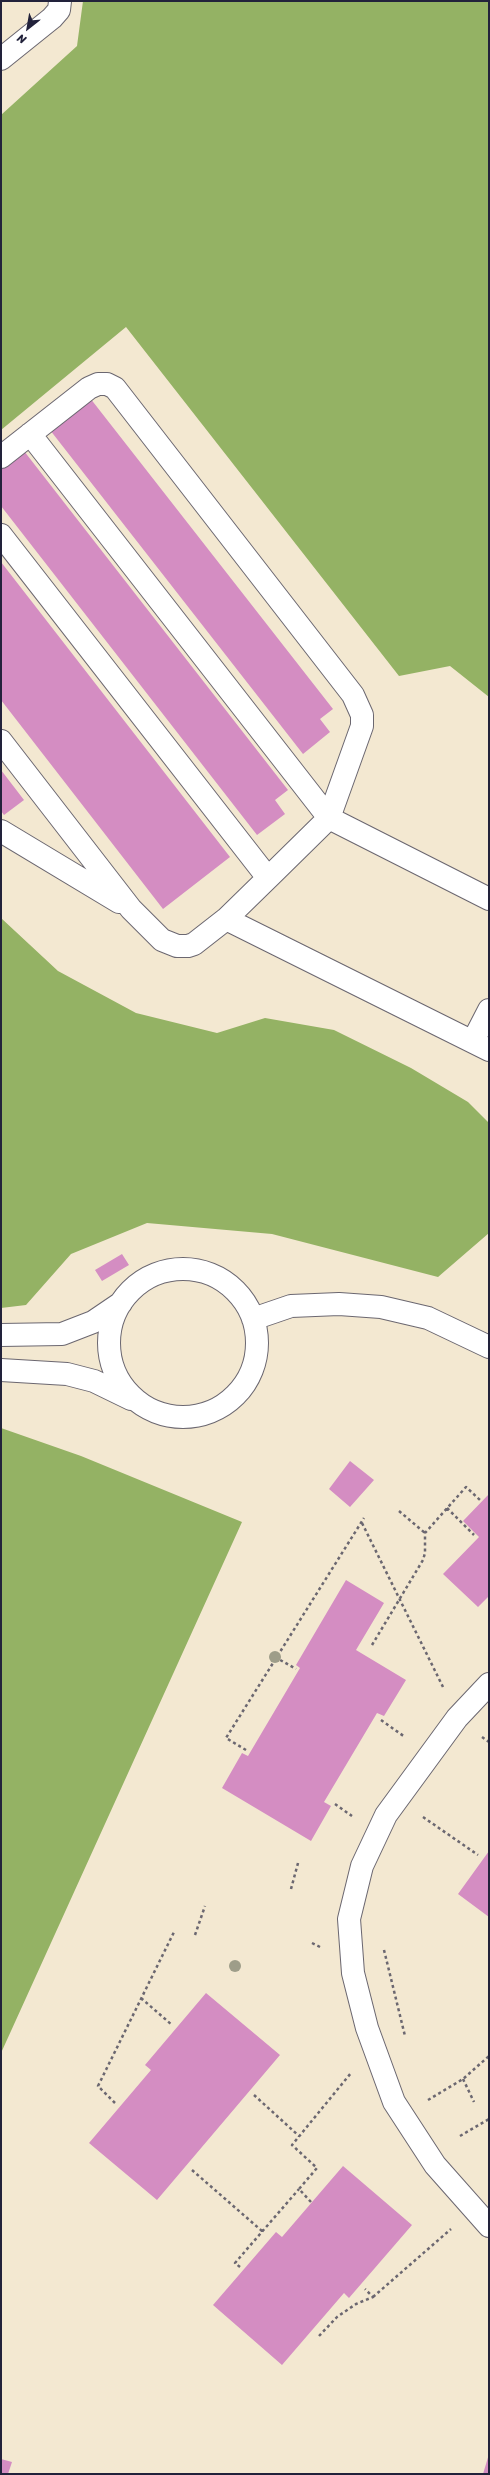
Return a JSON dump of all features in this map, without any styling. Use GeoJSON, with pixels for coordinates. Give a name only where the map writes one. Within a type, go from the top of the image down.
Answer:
{"type":"FeatureCollection","features":[{"type":"Feature","properties":{"kind":"street"},"geometry":{"type":"LineString","coordinates":[[1,59],[52,18],[59,10],[60,1]]}},
{"type":"Feature","properties":{"kind":"street"},"geometry":{"type":"LineString","coordinates":[[1,457],[90,388],[98,384],[107,384],[115,388],[124,397],[358,705],[362,715],[362,726],[329,818],[226,919],[194,944],[177,946],[162,940],[131,909],[1,741]]}},
{"type":"Feature","properties":{"kind":"street"},"geometry":{"type":"LineString","coordinates":[[30,434],[329,818],[489,899]]}},
{"type":"Feature","properties":{"kind":"street"},"geometry":{"type":"LineString","coordinates":[[1,535],[268,878]]}},
{"type":"Feature","properties":{"kind":"street"},"geometry":{"type":"LineString","coordinates":[[1,831],[131,909]]}},
{"type":"Feature","properties":{"kind":"street"},"geometry":{"type":"LineString","coordinates":[[226,919],[481,1046],[489,1010]]}},
{"type":"Feature","properties":{"kind":"street"},"geometry":{"type":"LineString","coordinates":[[1,1370],[67,1374],[94,1381],[143,1405],[171,1417],[202,1415],[230,1402],[249,1378],[255,1364],[257,1334],[253,1319],[246,1304],[235,1291],[208,1274],[192,1270],[165,1272],[145,1280],[131,1290],[121,1303],[111,1329],[109,1344],[115,1373],[122,1385],[143,1405]]}},
{"type":"Feature","properties":{"kind":"street"},"geometry":{"type":"LineString","coordinates":[[1,1335],[62,1334],[93,1322],[121,1303]]}},
{"type":"Feature","properties":{"kind":"street"},"geometry":{"type":"LineString","coordinates":[[253,1319],[291,1306],[339,1304],[381,1307],[428,1318],[489,1347]]}},
{"type":"Feature","properties":{"kind":"street"},"geometry":{"type":"LineString","coordinates":[[489,1684],[457,1718],[386,1815],[362,1866],[349,1919],[353,1973],[363,2014],[394,2102],[435,2165],[489,2226]]}},
{"type":"Feature","properties":{"kind":"path"},"geometry":{"type":"LineString","coordinates":[[372,1645],[425,1553],[425,1533],[466,1487],[480,1500]]}},
{"type":"Feature","properties":{"kind":"path"},"geometry":{"type":"LineString","coordinates":[[447,1508],[474,1535]]}},
{"type":"Feature","properties":{"kind":"path"},"geometry":{"type":"LineString","coordinates":[[399,1511],[425,1533]]}},
{"type":"Feature","properties":{"kind":"path"},"geometry":{"type":"LineString","coordinates":[[246,1750],[226,1738],[275,1657],[364,1518]]}},
{"type":"Feature","properties":{"kind":"path"},"geometry":{"type":"LineString","coordinates":[[362,1522],[446,1692]]}},
{"type":"Feature","properties":{"kind":"path"},"geometry":{"type":"LineString","coordinates":[[275,1657],[296,1669]]}},
{"type":"Feature","properties":{"kind":"path"},"geometry":{"type":"LineString","coordinates":[[381,1720],[412,1742]]}},
{"type":"Feature","properties":{"kind":"path"},"geometry":{"type":"LineString","coordinates":[[477,1743],[486,1732]]}},
{"type":"Feature","properties":{"kind":"path"},"geometry":{"type":"LineString","coordinates":[[482,1736],[489,1742]]}},
{"type":"Feature","properties":{"kind":"path"},"geometry":{"type":"LineString","coordinates":[[335,1804],[354,1817]]}},
{"type":"Feature","properties":{"kind":"path"},"geometry":{"type":"LineString","coordinates":[[418,1824],[427,1811]]}},
{"type":"Feature","properties":{"kind":"path"},"geometry":{"type":"LineString","coordinates":[[422,1817],[478,1855]]}},
{"type":"Feature","properties":{"kind":"path"},"geometry":{"type":"LineString","coordinates":[[290,1890],[298,1863]]}},
{"type":"Feature","properties":{"kind":"path"},"geometry":{"type":"LineString","coordinates":[[195,1936],[205,1906]]}},
{"type":"Feature","properties":{"kind":"path"},"geometry":{"type":"LineString","coordinates":[[116,2103],[98,2086],[174,1930]]}},
{"type":"Feature","properties":{"kind":"path"},"geometry":{"type":"LineString","coordinates":[[384,1945],[406,2039]]}},
{"type":"Feature","properties":{"kind":"path"},"geometry":{"type":"LineString","coordinates":[[140,1998],[172,2025]]}},
{"type":"Feature","properties":{"kind":"path"},"geometry":{"type":"LineString","coordinates":[[428,2100],[462,2079],[489,2056]]}},
{"type":"Feature","properties":{"kind":"path"},"geometry":{"type":"LineString","coordinates":[[240,2267],[235,2263],[317,2168],[292,2145],[352,2072]]}},
{"type":"Feature","properties":{"kind":"path"},"geometry":{"type":"LineString","coordinates":[[462,2079],[474,2102]]}},
{"type":"Feature","properties":{"kind":"path"},"geometry":{"type":"LineString","coordinates":[[425,2094],[431,2105]]}},
{"type":"Feature","properties":{"kind":"path"},"geometry":{"type":"LineString","coordinates":[[254,2095],[299,2136]]}},
{"type":"Feature","properties":{"kind":"path"},"geometry":{"type":"LineString","coordinates":[[460,2136],[489,2119]]}},
{"type":"Feature","properties":{"kind":"path"},"geometry":{"type":"LineString","coordinates":[[192,2170],[262,2231]]}},
{"type":"Feature","properties":{"kind":"path"},"geometry":{"type":"LineString","coordinates":[[299,2189],[311,2202]]}},
{"type":"Feature","properties":{"kind":"path"},"geometry":{"type":"LineString","coordinates":[[319,2336],[337,2317],[356,2304],[373,2297],[429,2250],[456,2223]]}},
{"type":"Feature","properties":{"kind":"path"},"geometry":{"type":"LineString","coordinates":[[365,2289],[373,2297]]}},
{"type":"Feature","properties":{"kind":"green space"},"geometry":{"type":"Polygon","coordinates":[[[83,1],[489,1],[489,697],[450,666],[399,676],[126,327],[1,430],[1,115],[77,46],[83,1]]]}},
{"type":"Feature","properties":{"kind":"green space"},"geometry":{"type":"Polygon","coordinates":[[[1,918],[58,971],[136,1013],[217,1033],[265,1018],[334,1030],[411,1068],[468,1102],[489,1123],[489,1233],[438,1277],[272,1234],[147,1223],[71,1254],[26,1305],[1,1308],[1,918]]]}},
{"type":"Feature","properties":{"kind":"green space"},"geometry":{"type":"Polygon","coordinates":[[[1,1428],[81,1456],[242,1522],[1,2053],[1,1428]]]}},
{"type":"Feature","properties":{"kind":"building"},"geometry":{"type":"Polygon","coordinates":[[[90,398],[333,709],[320,719],[330,732],[303,754],[50,430],[90,398]]]}},
{"type":"Feature","properties":{"kind":"building"},"geometry":{"type":"Polygon","coordinates":[[[24,451],[288,790],[275,800],[285,814],[257,835],[1,506],[1,469],[24,451]]]}},
{"type":"Feature","properties":{"kind":"building"},"geometry":{"type":"Polygon","coordinates":[[[1,562],[230,857],[163,909],[1,700],[1,562]]]}},
{"type":"Feature","properties":{"kind":"building"},"geometry":{"type":"Polygon","coordinates":[[[1,770],[24,800],[4,815],[1,811],[1,770]]]}},
{"type":"Feature","properties":{"kind":"building"},"geometry":{"type":"Polygon","coordinates":[[[122,1254],[129,1265],[102,1281],[95,1270],[122,1254]]]}},
{"type":"Feature","properties":{"kind":"building"},"geometry":{"type":"Polygon","coordinates":[[[350,1461],[374,1480],[350,1507],[329,1489],[350,1461]]]}},
{"type":"Feature","properties":{"kind":"building"},"geometry":{"type":"Polygon","coordinates":[[[489,1494],[489,1596],[478,1607],[443,1574],[479,1537],[463,1521],[489,1494]]]}},
{"type":"Feature","properties":{"kind":"building"},"geometry":{"type":"Polygon","coordinates":[[[346,1580],[384,1603],[356,1650],[406,1680],[384,1716],[377,1713],[324,1802],[331,1806],[311,1841],[222,1788],[242,1753],[248,1756],[300,1668],[296,1665],[346,1580]]]}},
{"type":"Feature","properties":{"kind":"building"},"geometry":{"type":"Polygon","coordinates":[[[489,1851],[489,1917],[458,1894],[489,1851]]]}},
{"type":"Feature","properties":{"kind":"building"},"geometry":{"type":"Polygon","coordinates":[[[206,1993],[280,2055],[157,2200],[89,2143],[151,2070],[145,2065],[206,1993]]]}},
{"type":"Feature","properties":{"kind":"building"},"geometry":{"type":"Polygon","coordinates":[[[343,2166],[412,2225],[349,2298],[344,2293],[282,2365],[213,2305],[276,2232],[282,2237],[343,2166]]]}},
{"type":"Feature","properties":{"kind":"building"},"geometry":{"type":"Polygon","coordinates":[[[489,2454],[489,2474],[483,2474],[489,2454]]]}},
{"type":"Feature","properties":{"kind":"building"},"geometry":{"type":"Polygon","coordinates":[[[1,2459],[12,2462],[8,2474],[1,2474],[1,2459]]]}}]}
